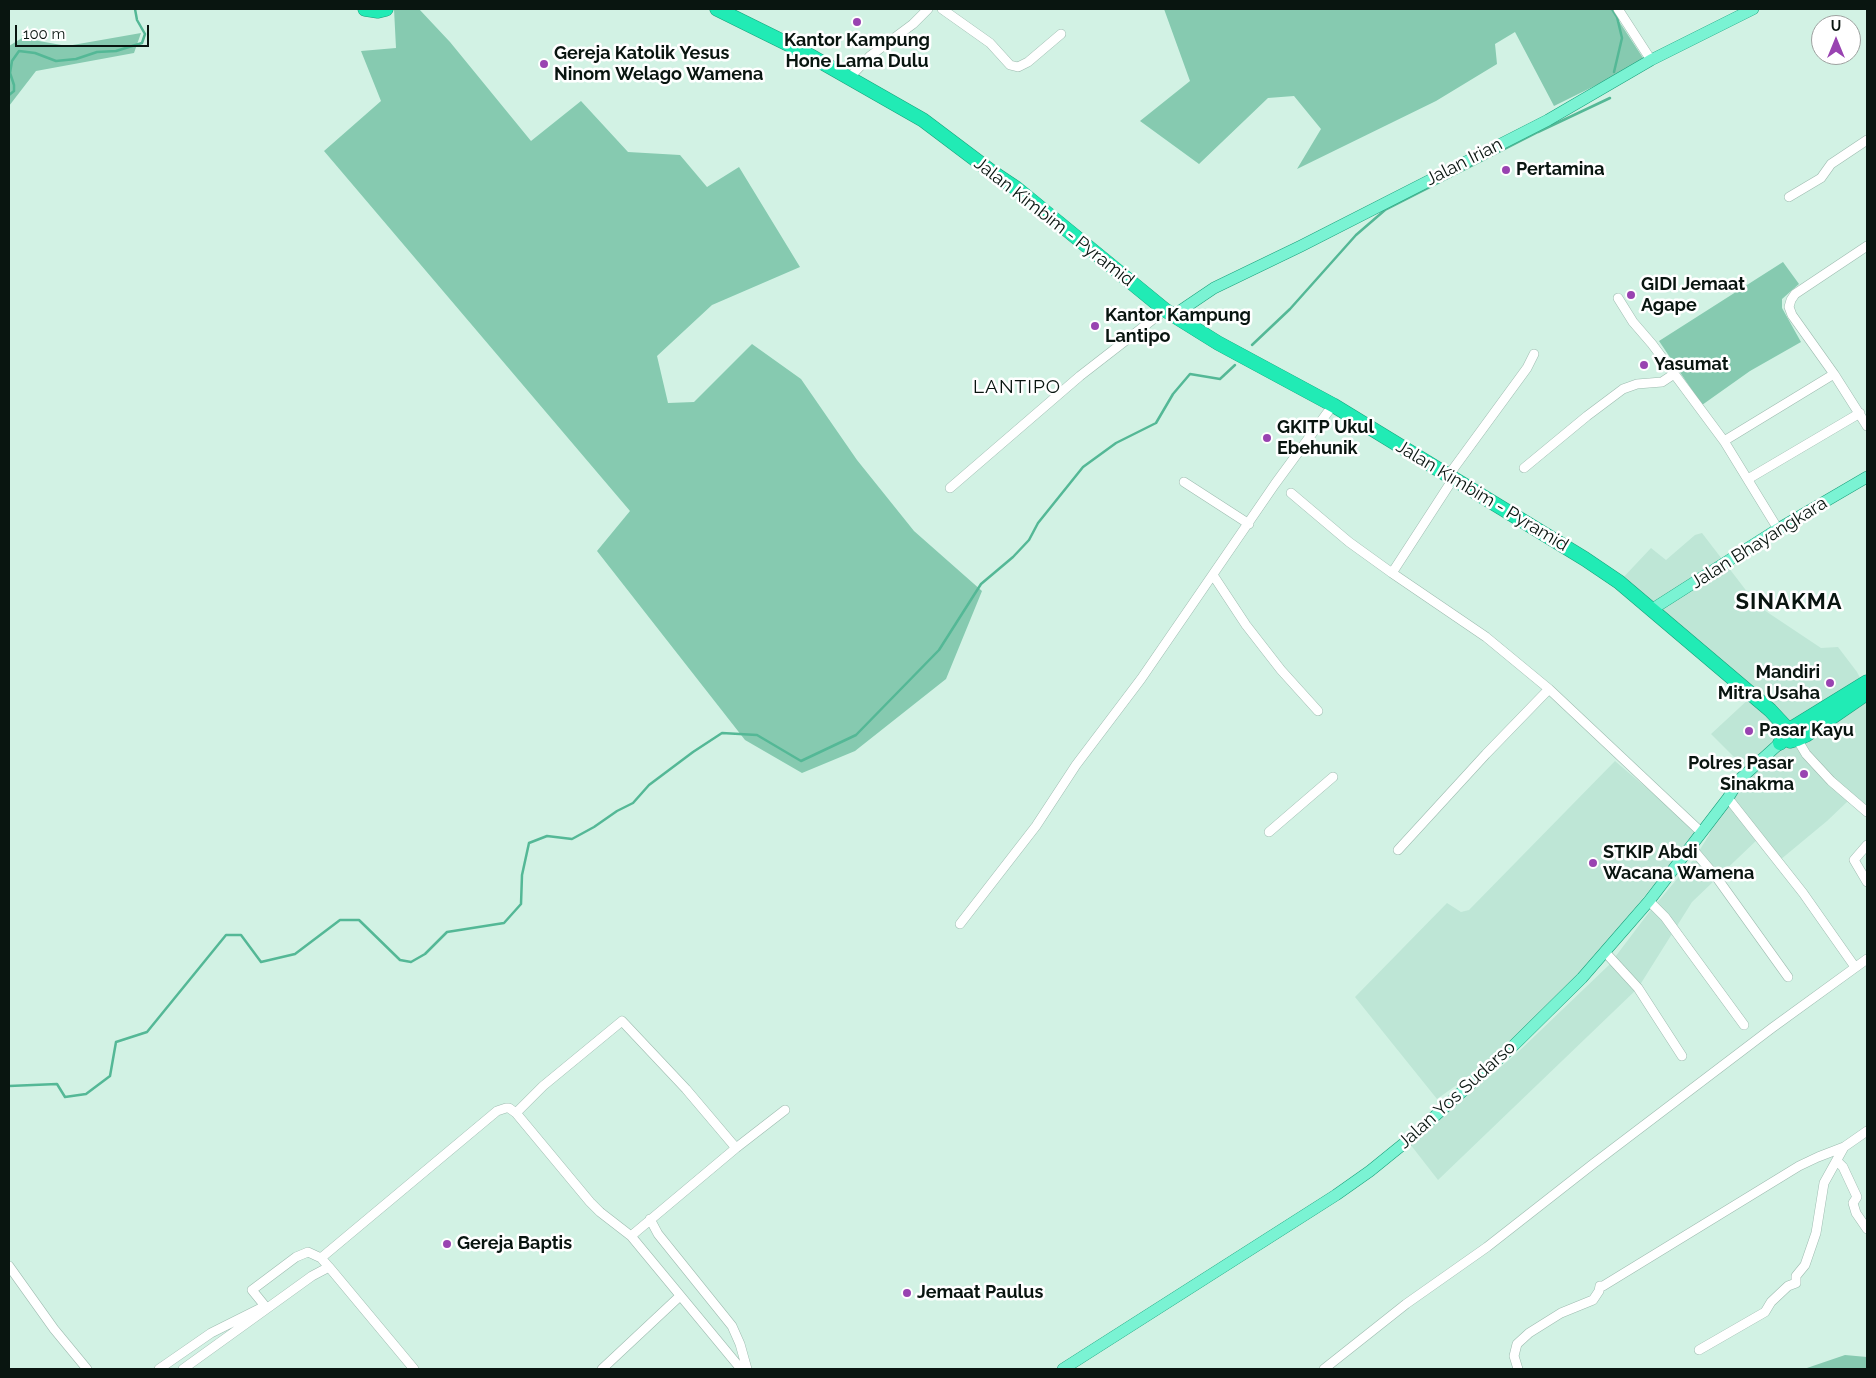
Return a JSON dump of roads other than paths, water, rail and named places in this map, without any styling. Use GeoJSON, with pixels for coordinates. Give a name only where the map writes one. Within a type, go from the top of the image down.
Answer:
{"type":"FeatureCollection","features":[{"type":"Feature","properties":{"kind":"highway"},"geometry":{"type":"LineString","coordinates":[[365,9],[378,11],[386,9]]}},
{"type":"Feature","properties":{"kind":"highway","name":"Jalan Kimbim - Pyramid"},"geometry":{"type":"LineString","coordinates":[[717,9],[802,50],[923,120],[1016,188],[1170,312],[1218,342],[1333,405],[1586,559],[1619,582],[1770,710],[1793,735]]}},
{"type":"Feature","properties":{"kind":"highway","name":"Jalan Yos Sudarso"},"geometry":{"type":"LineString","coordinates":[[1793,735],[1867,682]]}},
{"type":"Feature","properties":{"kind":"highway","name":"Jalan Yos Sudarso"},"geometry":{"type":"LineString","coordinates":[[1780,742],[1867,693]]}},
{"type":"Feature","properties":{"kind":"main road","name":"Jalan Irian"},"geometry":{"type":"LineString","coordinates":[[1170,312],[1548,120],[1652,60],[1753,9]]}},
{"type":"Feature","properties":{"kind":"main road","name":"Jalan Bhayangkara"},"geometry":{"type":"LineString","coordinates":[[1651,610],[1778,529],[1867,477]]}},
{"type":"Feature","properties":{"kind":"main road","name":"Jalan Yos Sudarso"},"geometry":{"type":"LineString","coordinates":[[1063,1369],[1328,1200],[1370,1171],[1407,1141],[1511,1048],[1582,978],[1649,901],[1747,772],[1780,742]]}},
{"type":"Feature","properties":{"kind":"street"},"geometry":{"type":"LineString","coordinates":[[850,77],[870,56],[913,24],[928,9]]}},
{"type":"Feature","properties":{"kind":"street"},"geometry":{"type":"LineString","coordinates":[[942,9],[990,43],[1010,66],[1018,66],[1028,62],[1062,34]]}},
{"type":"Feature","properties":{"kind":"street"},"geometry":{"type":"LineString","coordinates":[[1618,9],[1652,60]]}},
{"type":"Feature","properties":{"kind":"street"},"geometry":{"type":"LineString","coordinates":[[1789,196],[1821,178],[1831,164],[1867,140]]}},
{"type":"Feature","properties":{"kind":"street"},"geometry":{"type":"LineString","coordinates":[[1867,246],[1804,288],[1791,300],[1789,307],[1792,315],[1834,374],[1867,426]]}},
{"type":"Feature","properties":{"kind":"street"},"geometry":{"type":"LineString","coordinates":[[1618,298],[1633,322],[1652,344],[1724,441],[1778,529]]}},
{"type":"Feature","properties":{"kind":"street"},"geometry":{"type":"LineString","coordinates":[[950,488],[1080,376],[1170,312]]}},
{"type":"Feature","properties":{"kind":"street"},"geometry":{"type":"LineString","coordinates":[[1392,573],[1450,477],[1527,368],[1534,354]]}},
{"type":"Feature","properties":{"kind":"street"},"geometry":{"type":"LineString","coordinates":[[1524,468],[1623,389],[1637,384],[1662,382],[1674,374]]}},
{"type":"Feature","properties":{"kind":"street"},"geometry":{"type":"LineString","coordinates":[[1724,441],[1834,374]]}},
{"type":"Feature","properties":{"kind":"street"},"geometry":{"type":"LineString","coordinates":[[960,924],[1036,826],[1076,765],[1141,680],[1275,484],[1333,405]]}},
{"type":"Feature","properties":{"kind":"street"},"geometry":{"type":"LineString","coordinates":[[1748,479],[1860,413]]}},
{"type":"Feature","properties":{"kind":"street"},"geometry":{"type":"LineString","coordinates":[[1184,482],[1249,524]]}},
{"type":"Feature","properties":{"kind":"street"},"geometry":{"type":"LineString","coordinates":[[1291,493],[1349,542],[1486,637],[1549,689],[1701,832]]}},
{"type":"Feature","properties":{"kind":"street"},"geometry":{"type":"LineString","coordinates":[[1213,575],[1246,625],[1318,711]]}},
{"type":"Feature","properties":{"kind":"street"},"geometry":{"type":"LineString","coordinates":[[1398,850],[1549,689]]}},
{"type":"Feature","properties":{"kind":"street"},"geometry":{"type":"LineString","coordinates":[[1793,735],[1806,754],[1831,781],[1867,812]]}},
{"type":"Feature","properties":{"kind":"street"},"geometry":{"type":"LineString","coordinates":[[1269,832],[1333,777]]}},
{"type":"Feature","properties":{"kind":"street"},"geometry":{"type":"LineString","coordinates":[[1728,798],[1803,893],[1855,967]]}},
{"type":"Feature","properties":{"kind":"street"},"geometry":{"type":"LineString","coordinates":[[1867,845],[1854,860],[1867,882]]}},
{"type":"Feature","properties":{"kind":"street"},"geometry":{"type":"LineString","coordinates":[[1690,846],[1717,878],[1788,977]]}},
{"type":"Feature","properties":{"kind":"street"},"geometry":{"type":"LineString","coordinates":[[1649,901],[1665,917],[1744,1026]]}},
{"type":"Feature","properties":{"kind":"street"},"geometry":{"type":"LineString","coordinates":[[1605,952],[1638,988],[1682,1056]]}},
{"type":"Feature","properties":{"kind":"street"},"geometry":{"type":"LineString","coordinates":[[1324,1369],[1406,1304],[1487,1247],[1593,1164],[1867,959]]}},
{"type":"Feature","properties":{"kind":"street"},"geometry":{"type":"LineString","coordinates":[[516,1113],[543,1086],[582,1052],[622,1021],[679,1082],[736,1148]]}},
{"type":"Feature","properties":{"kind":"street"},"geometry":{"type":"LineString","coordinates":[[321,1258],[498,1111],[506,1108],[516,1113],[590,1202],[631,1236],[741,1369]]}},
{"type":"Feature","properties":{"kind":"street"},"geometry":{"type":"LineString","coordinates":[[631,1236],[736,1148],[785,1110]]}},
{"type":"Feature","properties":{"kind":"street"},"geometry":{"type":"LineString","coordinates":[[1518,1369],[1514,1356],[1517,1344],[1529,1333],[1560,1313],[1593,1300],[1600,1286],[1603,1286],[1799,1166],[1844,1147],[1867,1131]]}},
{"type":"Feature","properties":{"kind":"street"},"geometry":{"type":"LineString","coordinates":[[1699,1350],[1765,1312],[1771,1302],[1788,1286],[1796,1283],[1796,1276],[1805,1265],[1816,1233],[1824,1183],[1844,1147]]}},
{"type":"Feature","properties":{"kind":"street"},"geometry":{"type":"LineString","coordinates":[[1837,1161],[1843,1167],[1857,1197],[1853,1203],[1856,1213],[1867,1229]]}},
{"type":"Feature","properties":{"kind":"street"},"geometry":{"type":"LineString","coordinates":[[650,1219],[658,1234],[732,1326],[740,1344],[747,1369]]}},
{"type":"Feature","properties":{"kind":"street"},"geometry":{"type":"LineString","coordinates":[[159,1369],[211,1333],[265,1306],[252,1290],[296,1257],[308,1252],[321,1258],[414,1369]]}},
{"type":"Feature","properties":{"kind":"street"},"geometry":{"type":"LineString","coordinates":[[9,1266],[54,1329],[87,1369]]}},
{"type":"Feature","properties":{"kind":"street"},"geometry":{"type":"LineString","coordinates":[[183,1369],[312,1276],[329,1267]]}},
{"type":"Feature","properties":{"kind":"street"},"geometry":{"type":"LineString","coordinates":[[602,1369],[680,1296]]}},
{"type":"Feature","properties":{"kind":"waterway"},"geometry":{"type":"LineString","coordinates":[[9,95],[14,91],[10,73],[12,61],[19,51],[35,53],[56,61],[76,59],[97,52],[116,51],[142,43],[145,34],[137,20],[135,9]]}},
{"type":"Feature","properties":{"kind":"waterway"},"geometry":{"type":"LineString","coordinates":[[1612,9],[1617,17],[1622,38],[1614,72]]}},
{"type":"Feature","properties":{"kind":"waterway"},"geometry":{"type":"LineString","coordinates":[[1252,345],[1290,309],[1356,235],[1385,210],[1538,132],[1610,98]]}},
{"type":"Feature","properties":{"kind":"waterway"},"geometry":{"type":"LineString","coordinates":[[9,1086],[57,1084],[65,1097],[86,1094],[110,1076],[116,1042],[147,1032],[226,935],[241,935],[261,962],[295,954],[340,920],[359,920],[400,960],[411,962],[425,954],[447,932],[504,923],[521,904],[522,875],[529,843],[547,836],[572,839],[594,827],[617,811],[633,803],[649,785],[722,733],[757,735],[801,761],[856,735],[939,650],[981,584],[1013,557],[1029,540],[1038,523],[1083,467],[1116,443],[1156,423],[1173,394],[1190,374],[1220,379],[1235,365]]}},
{"type":"Feature","properties":{"kind":"place","name":"Kantor Kampung Hone Lama Dulu"},"geometry":{"type":"Point","coordinates":[857,22]}},
{"type":"Feature","properties":{"kind":"place","name":"Gereja Katolik Yesus Ninom Welago Wamena"},"geometry":{"type":"Point","coordinates":[544,64]}},
{"type":"Feature","properties":{"kind":"place","name":"Pertamina"},"geometry":{"type":"Point","coordinates":[1506,170]}},
{"type":"Feature","properties":{"kind":"place","name":"GIDI Jemaat Agape"},"geometry":{"type":"Point","coordinates":[1631,295]}},
{"type":"Feature","properties":{"kind":"place","name":"Kantor Kampung Lantipo"},"geometry":{"type":"Point","coordinates":[1095,326]}},
{"type":"Feature","properties":{"kind":"place","name":"Yasumat"},"geometry":{"type":"Point","coordinates":[1644,365]}},
{"type":"Feature","properties":{"kind":"place","name":"GKITP Ukul Ebehunik"},"geometry":{"type":"Point","coordinates":[1267,438]}},
{"type":"Feature","properties":{"kind":"place","name":"Mandiri Mitra Usaha"},"geometry":{"type":"Point","coordinates":[1830,683]}},
{"type":"Feature","properties":{"kind":"place","name":"Pasar Kayu"},"geometry":{"type":"Point","coordinates":[1749,731]}},
{"type":"Feature","properties":{"kind":"place","name":"Polres Pasar Sinakma"},"geometry":{"type":"Point","coordinates":[1804,774]}},
{"type":"Feature","properties":{"kind":"place","name":"STKIP Abdi Wacana Wamena"},"geometry":{"type":"Point","coordinates":[1593,863]}},
{"type":"Feature","properties":{"kind":"place","name":"Gereja Baptis"},"geometry":{"type":"Point","coordinates":[447,1244]}},
{"type":"Feature","properties":{"kind":"place","name":"Jemaat Paulus"},"geometry":{"type":"Point","coordinates":[907,1293]}},
{"type":"Feature","properties":{"kind":"district","name":"LANTIPO"},"geometry":{"type":"Point","coordinates":[1017,387]}},
{"type":"Feature","properties":{"kind":"district","name":"SINAKMA"},"geometry":{"type":"Point","coordinates":[1789,602]}}]}
